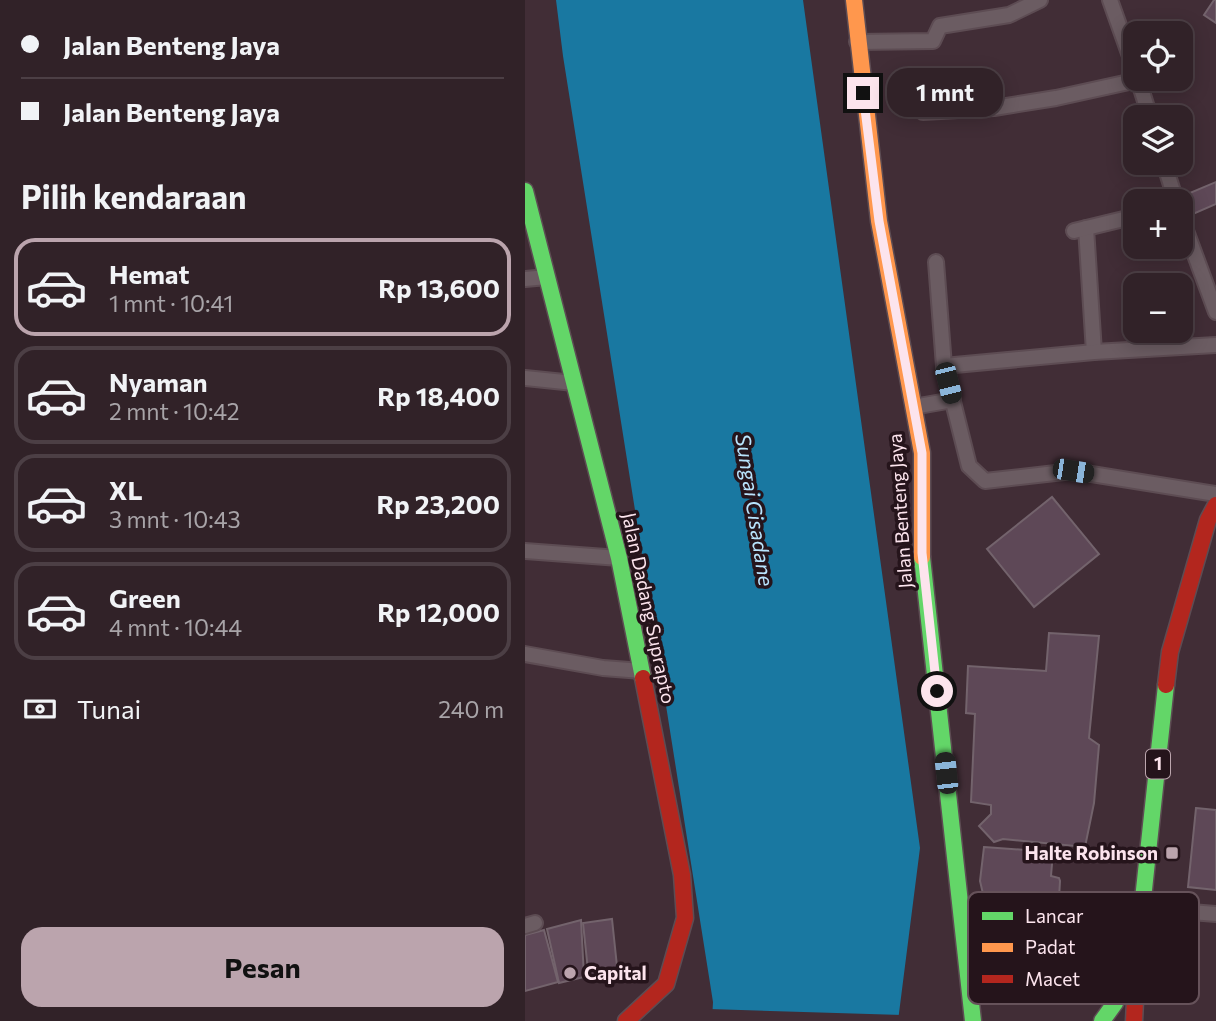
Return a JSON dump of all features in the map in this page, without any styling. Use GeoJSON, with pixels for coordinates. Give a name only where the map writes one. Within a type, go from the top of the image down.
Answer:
{"type":"FeatureCollection","features":[{"type":"Feature","properties":{"kind":"main road","name":"Jalan Benteng Jaya"},"geometry":{"type":"LineString","coordinates":[[853,0],[879,221],[922,453],[922,553],[968,975]]}},
{"type":"Feature","properties":{"kind":"main road","name":"Jalan Dadang Suprapto"},"geometry":{"type":"LineString","coordinates":[[525,191],[619,558],[682,874],[685,918],[666,984],[626,1021]]}},
{"type":"Feature","properties":{"kind":"main road","name":"1"},"geometry":{"type":"LineString","coordinates":[[1144,892],[1170,652],[1208,520],[1216,505]]}},
{"type":"Feature","properties":{"kind":"main road","name":"1"},"geometry":{"type":"LineString","coordinates":[[1104,1020],[1114,1004]]}},
{"type":"Feature","properties":{"kind":"street"},"geometry":{"type":"LineString","coordinates":[[857,42],[933,41],[940,26],[1009,15],[1040,0]]}},
{"type":"Feature","properties":{"kind":"street"},"geometry":{"type":"LineString","coordinates":[[1110,0],[1123,37]]}},
{"type":"Feature","properties":{"kind":"street"},"geometry":{"type":"LineString","coordinates":[[923,112],[994,108],[1056,98],[1123,81]]}},
{"type":"Feature","properties":{"kind":"street"},"geometry":{"type":"LineString","coordinates":[[1094,352],[1080,230],[1123,219]]}},
{"type":"Feature","properties":{"kind":"street"},"geometry":{"type":"LineString","coordinates":[[1193,250],[1216,312]]}},
{"type":"Feature","properties":{"kind":"street"},"geometry":{"type":"LineString","coordinates":[[936,262],[944,366],[969,466],[985,481],[1073,471],[1216,494]]}},
{"type":"Feature","properties":{"kind":"street"},"geometry":{"type":"LineString","coordinates":[[525,279],[547,277]]}},
{"type":"Feature","properties":{"kind":"street"},"geometry":{"type":"LineString","coordinates":[[944,366],[1094,352],[1216,345]]}},
{"type":"Feature","properties":{"kind":"street"},"geometry":{"type":"LineString","coordinates":[[525,378],[574,383]]}},
{"type":"Feature","properties":{"kind":"street"},"geometry":{"type":"LineString","coordinates":[[913,407],[953,400]]}},
{"type":"Feature","properties":{"kind":"street"},"geometry":{"type":"LineString","coordinates":[[525,551],[619,558]]}},
{"type":"Feature","properties":{"kind":"street"},"geometry":{"type":"LineString","coordinates":[[525,654],[603,668],[642,671]]}},
{"type":"Feature","properties":{"kind":"water","name":"Sungai Cisadane"},"geometry":{"type":"Polygon","coordinates":[[[556,0],[803,0],[920,848],[898,1021],[712,1021],[713,1002],[556,0]]]}},
{"type":"Feature","properties":{"kind":"pier"},"geometry":{"type":"Polygon","coordinates":[[[709,1009],[902,1015],[902,1021],[709,1021],[709,1009]]]}},
{"type":"Feature","properties":{"kind":"building"},"geometry":{"type":"Polygon","coordinates":[[[1216,0],[1216,23],[1204,15],[1216,0]]]}},
{"type":"Feature","properties":{"kind":"building"},"geometry":{"type":"Polygon","coordinates":[[[1216,182],[1216,204],[1193,214],[1193,192],[1216,182]]]}},
{"type":"Feature","properties":{"kind":"building"},"geometry":{"type":"Polygon","coordinates":[[[1052,497],[1099,554],[1034,607],[987,549],[1052,497]]]}},
{"type":"Feature","properties":{"kind":"building"},"geometry":{"type":"Polygon","coordinates":[[[1049,633],[1099,636],[1089,738],[1099,745],[1094,803],[1085,847],[1003,839],[994,842],[979,826],[991,814],[991,805],[971,802],[975,714],[966,713],[968,666],[1046,671],[1049,633]]]}},
{"type":"Feature","properties":{"kind":"building"},"geometry":{"type":"Polygon","coordinates":[[[1196,808],[1216,810],[1216,890],[1188,887],[1196,808]]]}},
{"type":"Feature","properties":{"kind":"building"},"geometry":{"type":"Polygon","coordinates":[[[984,847],[1053,852],[1051,876],[1059,878],[1059,892],[983,892],[980,881],[984,847]]]}},
{"type":"Feature","properties":{"kind":"building"},"geometry":{"type":"Polygon","coordinates":[[[612,919],[618,976],[589,980],[583,923],[612,919]]]}},
{"type":"Feature","properties":{"kind":"building"},"geometry":{"type":"Polygon","coordinates":[[[581,920],[584,977],[559,983],[547,929],[581,920]]]}},
{"type":"Feature","properties":{"kind":"building"},"geometry":{"type":"Polygon","coordinates":[[[544,930],[558,982],[525,991],[525,935],[544,930]]]}},
{"type":"Feature","properties":{"kind":"traffic: fast"},"geometry":{"type":"LineString","coordinates":[[525,191],[619,558],[643,678]]}},
{"type":"Feature","properties":{"kind":"traffic: fast"},"geometry":{"type":"LineString","coordinates":[[922,557],[968,976]]}},
{"type":"Feature","properties":{"kind":"traffic: fast"},"geometry":{"type":"LineString","coordinates":[[1144,892],[1166,685]]}},
{"type":"Feature","properties":{"kind":"traffic: fast"},"geometry":{"type":"LineString","coordinates":[[971,1004],[973,1021]]}},
{"type":"Feature","properties":{"kind":"traffic: fast"},"geometry":{"type":"LineString","coordinates":[[1102,1021],[1114,1004]]}},
{"type":"Feature","properties":{"kind":"traffic: slow"},"geometry":{"type":"LineString","coordinates":[[854,0],[879,221],[922,453],[922,557]]}},
{"type":"Feature","properties":{"kind":"traffic: jam"},"geometry":{"type":"LineString","coordinates":[[1166,685],[1170,652],[1208,520],[1216,505]]}},
{"type":"Feature","properties":{"kind":"traffic: jam"},"geometry":{"type":"LineString","coordinates":[[626,1021],[666,984],[685,918],[682,875],[643,678]]}},
{"type":"Feature","properties":{"kind":"traffic: jam"},"geometry":{"type":"LineString","coordinates":[[1134,1021],[1135,1004]]}},
{"type":"Feature","properties":{"kind":"place","name":"Halte Robinson"},"geometry":{"type":"Point","coordinates":[1172,853]}},
{"type":"Feature","properties":{"kind":"place","name":"Capital"},"geometry":{"type":"Point","coordinates":[570,973]}},
{"type":"Feature","properties":{"kind":"route"},"geometry":{"type":"LineString","coordinates":[[863,93],[879,221],[922,453],[922,553],[937,691]]}}]}
